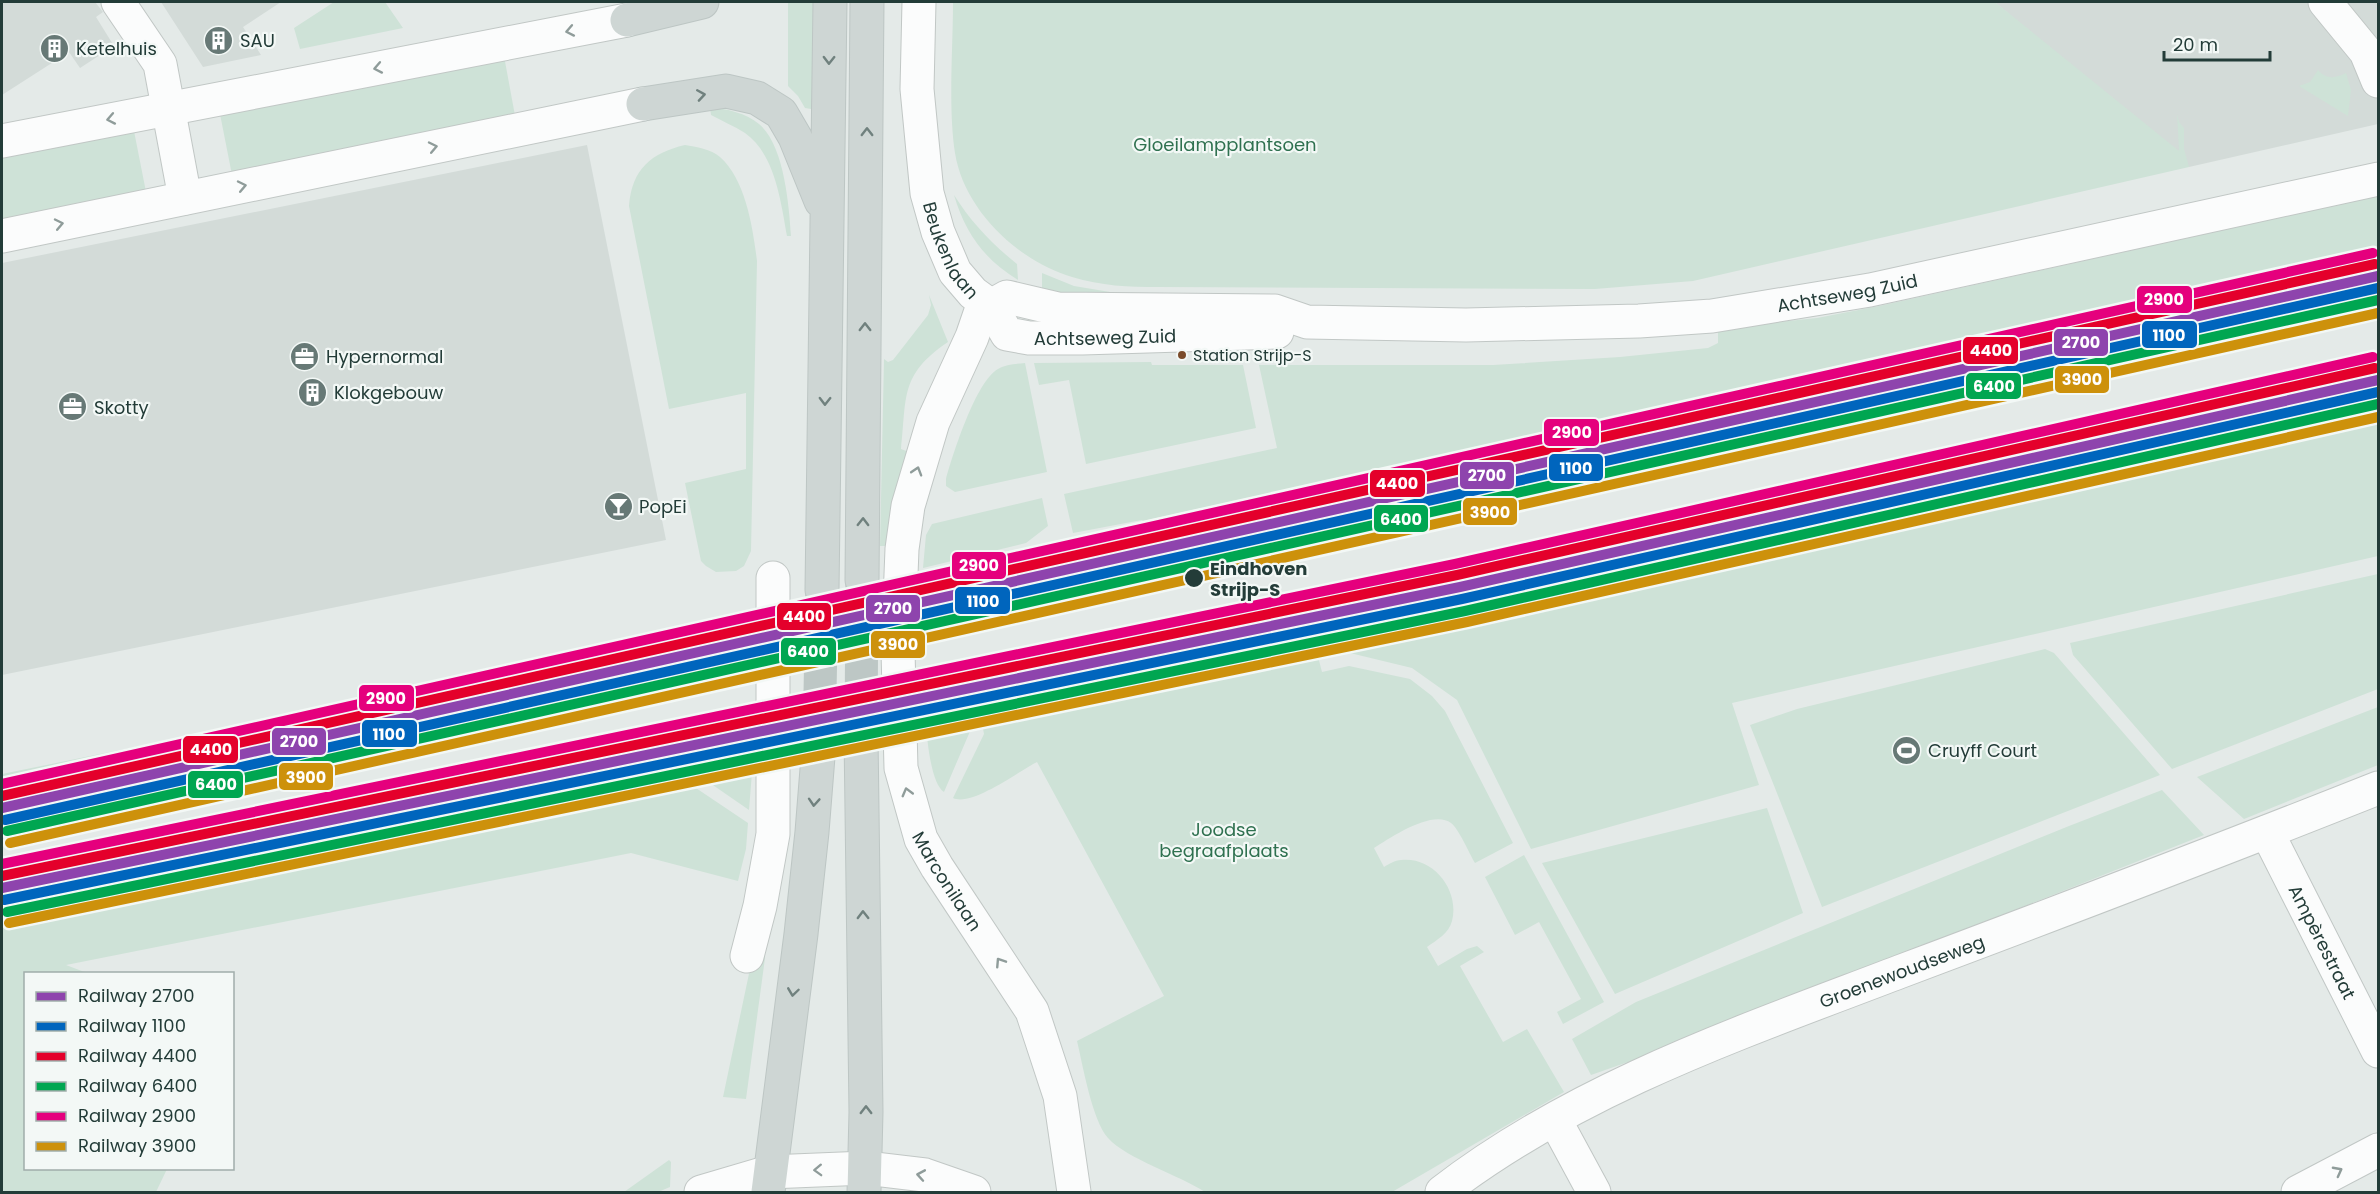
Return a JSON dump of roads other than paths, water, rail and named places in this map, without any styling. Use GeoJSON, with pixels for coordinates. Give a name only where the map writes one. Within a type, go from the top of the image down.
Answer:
{"type":"FeatureCollection","features":[{"type":"Feature","properties":{"kind":"main road"},"geometry":{"type":"LineString","coordinates":[[627,20],[702,2]]}},
{"type":"Feature","properties":{"kind":"main road"},"geometry":{"type":"LineString","coordinates":[[822,590],[830,2]]}},
{"type":"Feature","properties":{"kind":"main road"},"geometry":{"type":"LineString","coordinates":[[862,580],[867,2]]}},
{"type":"Feature","properties":{"kind":"main road"},"geometry":{"type":"LineString","coordinates":[[644,104],[726,91],[758,98],[781,113],[795,137],[827,216]]}},
{"type":"Feature","properties":{"kind":"main road"},"geometry":{"type":"LineString","coordinates":[[861,735],[865,1180]]}},
{"type":"Feature","properties":{"kind":"main road"},"geometry":{"type":"LineString","coordinates":[[768,1182],[801,934],[819,744]]}},
{"type":"Feature","properties":{"kind":"street"},"geometry":{"type":"LineString","coordinates":[[118,2],[160,64],[185,198]]}},
{"type":"Feature","properties":{"kind":"street","name":"Beukenlaan"},"geometry":{"type":"LineString","coordinates":[[902,549],[912,487],[933,422],[988,304],[955,272],[942,243],[927,193],[917,88],[919,2]]}},
{"type":"Feature","properties":{"kind":"street"},"geometry":{"type":"LineString","coordinates":[[2327,2],[2364,23],[2379,37]]}},
{"type":"Feature","properties":{"kind":"street"},"geometry":{"type":"LineString","coordinates":[[2327,2],[2367,52],[2379,81]]}},
{"type":"Feature","properties":{"kind":"street"},"geometry":{"type":"LineString","coordinates":[[2,141],[627,20]]}},
{"type":"Feature","properties":{"kind":"street"},"geometry":{"type":"LineString","coordinates":[[2,236],[644,104]]}},
{"type":"Feature","properties":{"kind":"street","name":"Achtseweg Zuid"},"geometry":{"type":"LineString","coordinates":[[988,304],[1007,297],[1058,309],[1275,311],[1307,322],[1466,325],[1639,321],[1712,316],[1870,291],[2379,179]]}},
{"type":"Feature","properties":{"kind":"street","name":"Marconilaan"},"geometry":{"type":"LineString","coordinates":[[902,549],[898,651],[901,768],[913,815],[921,839],[937,867],[1032,1011],[1060,1096],[1074,1192]]}},
{"type":"Feature","properties":{"kind":"street"},"geometry":{"type":"LineString","coordinates":[[747,956],[760,906],[773,834],[773,578]]}},
{"type":"Feature","properties":{"kind":"street","name":"Groenewoudseweg"},"geometry":{"type":"LineString","coordinates":[[1442,1192],[1468,1172],[1588,1101],[1680,1058],[2379,788]]}},
{"type":"Feature","properties":{"kind":"street","name":"Ampèrestraat"},"geometry":{"type":"LineString","coordinates":[[2267,832],[2379,1051]]}},
{"type":"Feature","properties":{"kind":"street"},"geometry":{"type":"LineString","coordinates":[[760,906],[801,934]]}},
{"type":"Feature","properties":{"kind":"street"},"geometry":{"type":"LineString","coordinates":[[1555,1120],[1594,1192]]}},
{"type":"Feature","properties":{"kind":"street"},"geometry":{"type":"LineString","coordinates":[[2298,1192],[2379,1150]]}},
{"type":"Feature","properties":{"kind":"street"},"geometry":{"type":"LineString","coordinates":[[700,1192],[768,1182],[865,1180],[925,1175],[974,1192]]}},
{"type":"Feature","properties":{"kind":"tunnel"},"geometry":{"type":"LineString","coordinates":[[861,735],[862,580]]}},
{"type":"Feature","properties":{"kind":"tunnel"},"geometry":{"type":"LineString","coordinates":[[819,744],[822,590]]}},
{"type":"Feature","properties":{"kind":"railway"},"geometry":{"type":"LineString","coordinates":[[2,865],[1248,609],[1611,530],[2378,357]]}},
{"type":"Feature","properties":{"kind":"rail line","name":"2900"},"geometry":{"type":"LineString","coordinates":[[2,784],[2373,253]]}},
{"type":"Feature","properties":{"kind":"rail line","name":"4400"},"geometry":{"type":"LineString","coordinates":[[2,796],[2375,264]]}},
{"type":"Feature","properties":{"kind":"rail line","name":"2700"},"geometry":{"type":"LineString","coordinates":[[2,808],[2378,276]]}},
{"type":"Feature","properties":{"kind":"rail line","name":"1100"},"geometry":{"type":"LineString","coordinates":[[5,820],[2378,288]]}},
{"type":"Feature","properties":{"kind":"rail line","name":"6400"},"geometry":{"type":"LineString","coordinates":[[7,831],[2378,300]]}},
{"type":"Feature","properties":{"kind":"rail line","name":"3900"},"geometry":{"type":"LineString","coordinates":[[10,843],[2378,313]]}},
{"type":"Feature","properties":{"kind":"rail line","name":"2900"},"geometry":{"type":"LineString","coordinates":[[2,864],[1455,564],[2373,357]]}},
{"type":"Feature","properties":{"kind":"rail line","name":"4400"},"geometry":{"type":"LineString","coordinates":[[2,876],[1457,575],[2375,368]]}},
{"type":"Feature","properties":{"kind":"rail line","name":"2700"},"geometry":{"type":"LineString","coordinates":[[2,888],[1460,587],[2378,380]]}},
{"type":"Feature","properties":{"kind":"rail line","name":"1100"},"geometry":{"type":"LineString","coordinates":[[4,900],[1462,599],[2378,392]]}},
{"type":"Feature","properties":{"kind":"rail line","name":"6400"},"geometry":{"type":"LineString","coordinates":[[7,912],[1465,611],[2378,404]]}},
{"type":"Feature","properties":{"kind":"rail line","name":"3900"},"geometry":{"type":"LineString","coordinates":[[9,923],[1467,622],[2378,417]]}},
{"type":"Feature","properties":{"kind":"place","name":"SAU"},"geometry":{"type":"Point","coordinates":[219,40]}},
{"type":"Feature","properties":{"kind":"place","name":"Ketelhuis"},"geometry":{"type":"Point","coordinates":[55,48]}},
{"type":"Feature","properties":{"kind":"place","name":"Station Strijp-S"},"geometry":{"type":"Point","coordinates":[1182,355]}},
{"type":"Feature","properties":{"kind":"place","name":"Hypernormal"},"geometry":{"type":"Point","coordinates":[305,356]}},
{"type":"Feature","properties":{"kind":"place","name":"Klokgebouw"},"geometry":{"type":"Point","coordinates":[313,392]}},
{"type":"Feature","properties":{"kind":"place","name":"Skotty"},"geometry":{"type":"Point","coordinates":[73,407]}},
{"type":"Feature","properties":{"kind":"place","name":"PopEi"},"geometry":{"type":"Point","coordinates":[618,506]}},
{"type":"Feature","properties":{"kind":"place","name":"Eindhoven Strijp-S"},"geometry":{"type":"Point","coordinates":[1194,578]}},
{"type":"Feature","properties":{"kind":"place","name":"Cruyff Court"},"geometry":{"type":"Point","coordinates":[1907,750]}},
{"type":"Feature","properties":{"kind":"park label","name":"Gloeilampplantsoen"},"geometry":{"type":"Point","coordinates":[1225,144]}},
{"type":"Feature","properties":{"kind":"park label","name":"Joodse begraafplaats"},"geometry":{"type":"Point","coordinates":[1224,839]}}]}
